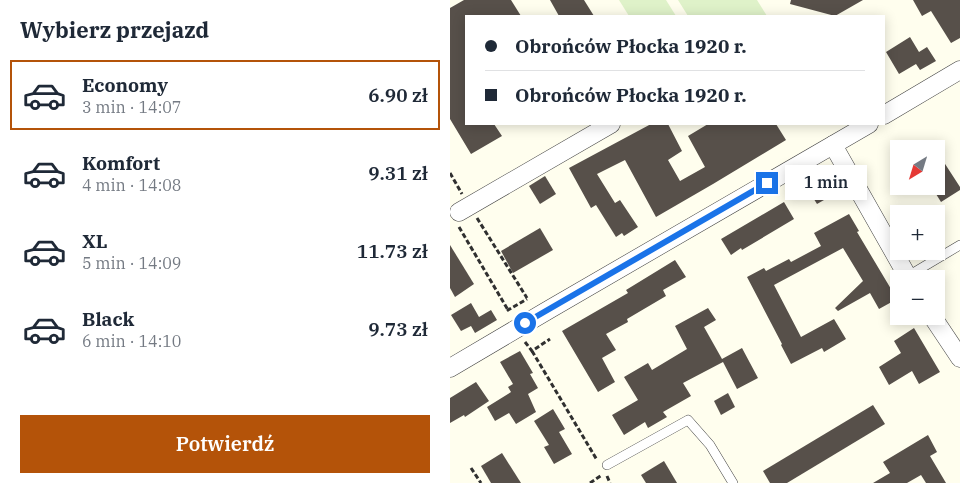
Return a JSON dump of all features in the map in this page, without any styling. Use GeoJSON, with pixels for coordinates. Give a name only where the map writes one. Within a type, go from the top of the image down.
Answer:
{"type":"FeatureCollection","features":[{"type":"Feature","properties":{"kind":"street"},"geometry":{"type":"LineString","coordinates":[[885,114],[960,70]]}},
{"type":"Feature","properties":{"kind":"street"},"geometry":{"type":"LineString","coordinates":[[461,212],[609,125]]}},
{"type":"Feature","properties":{"kind":"street"},"geometry":{"type":"LineString","coordinates":[[450,368],[550,308],[867,125]]}},
{"type":"Feature","properties":{"kind":"street"},"geometry":{"type":"LineString","coordinates":[[833,145],[903,270]]}},
{"type":"Feature","properties":{"kind":"street"},"geometry":{"type":"LineString","coordinates":[[938,325],[960,358]]}},
{"type":"Feature","properties":{"kind":"lane"},"geometry":{"type":"LineString","coordinates":[[921,270],[960,245]]}},
{"type":"Feature","properties":{"kind":"lane"},"geometry":{"type":"LineString","coordinates":[[603,465],[688,420],[710,445],[733,483]]}},
{"type":"Feature","properties":{"kind":"path"},"geometry":{"type":"LineString","coordinates":[[450,173],[461,212],[508,310]]}},
{"type":"Feature","properties":{"kind":"path"},"geometry":{"type":"LineString","coordinates":[[461,212],[527,298]]}},
{"type":"Feature","properties":{"kind":"path"},"geometry":{"type":"LineString","coordinates":[[522,339],[532,351],[603,465]]}},
{"type":"Feature","properties":{"kind":"path"},"geometry":{"type":"LineString","coordinates":[[532,351],[550,340]]}},
{"type":"Feature","properties":{"kind":"path"},"geometry":{"type":"LineString","coordinates":[[471,468],[481,483]]}},
{"type":"Feature","properties":{"kind":"path"},"geometry":{"type":"LineString","coordinates":[[590,483],[604,473],[610,483]]}},
{"type":"Feature","properties":{"kind":"green space"},"geometry":{"type":"Polygon","coordinates":[[[619,0],[666,0],[675,15],[628,15],[619,0]]]}},
{"type":"Feature","properties":{"kind":"green space"},"geometry":{"type":"Polygon","coordinates":[[[678,0],[757,0],[766,15],[687,15],[678,0]]]}},
{"type":"Feature","properties":{"kind":"building"},"geometry":{"type":"Polygon","coordinates":[[[464,0],[511,0],[520,15],[465,15],[465,125],[495,125],[502,136],[471,154],[450,119],[450,8],[464,0]]]}},
{"type":"Feature","properties":{"kind":"building"},"geometry":{"type":"Polygon","coordinates":[[[550,0],[584,0],[593,15],[558,15],[550,0]]]}},
{"type":"Feature","properties":{"kind":"building"},"geometry":{"type":"Polygon","coordinates":[[[791,0],[863,0],[837,15],[790,4],[791,0]]]}},
{"type":"Feature","properties":{"kind":"building"},"geometry":{"type":"Polygon","coordinates":[[[913,0],[960,0],[960,38],[951,43],[931,11],[922,16],[913,0]]]}},
{"type":"Feature","properties":{"kind":"building"},"geometry":{"type":"Polygon","coordinates":[[[910,37],[919,52],[927,47],[936,61],[920,70],[916,64],[899,74],[886,52],[910,37]]]}},
{"type":"Feature","properties":{"kind":"building"},"geometry":{"type":"Polygon","coordinates":[[[649,125],[669,125],[682,151],[668,160],[680,181],[705,167],[688,136],[706,125],[777,125],[786,140],[656,217],[625,160],[597,174],[615,203],[620,200],[638,227],[624,236],[622,233],[616,237],[596,205],[591,208],[569,168],[649,125]]]}},
{"type":"Feature","properties":{"kind":"building"},"geometry":{"type":"Polygon","coordinates":[[[945,164],[960,190],[941,202],[937,195],[945,195],[945,164]]]}},
{"type":"Feature","properties":{"kind":"building"},"geometry":{"type":"Polygon","coordinates":[[[545,176],[556,194],[540,204],[529,186],[545,176]]]}},
{"type":"Feature","properties":{"kind":"building"},"geometry":{"type":"Polygon","coordinates":[[[827,176],[838,192],[817,204],[807,188],[827,176]]]}},
{"type":"Feature","properties":{"kind":"building"},"geometry":{"type":"Polygon","coordinates":[[[784,202],[794,219],[731,255],[721,239],[784,202]]]}},
{"type":"Feature","properties":{"kind":"building"},"geometry":{"type":"Polygon","coordinates":[[[849,214],[859,231],[857,232],[890,287],[890,303],[879,309],[870,293],[838,311],[835,308],[863,281],[843,248],[774,285],[801,337],[834,319],[846,339],[824,352],[822,348],[791,364],[747,277],[764,268],[766,271],[789,259],[791,262],[821,246],[814,233],[849,214]]]}},
{"type":"Feature","properties":{"kind":"building"},"geometry":{"type":"Polygon","coordinates":[[[540,228],[553,250],[513,273],[501,251],[540,228]]]}},
{"type":"Feature","properties":{"kind":"building"},"geometry":{"type":"Polygon","coordinates":[[[450,245],[474,284],[455,297],[450,288],[450,245]]]}},
{"type":"Feature","properties":{"kind":"building"},"geometry":{"type":"Polygon","coordinates":[[[675,260],[686,277],[663,290],[666,296],[627,319],[628,322],[606,334],[616,350],[602,358],[615,382],[598,392],[562,331],[628,293],[626,290],[675,260]]]}},
{"type":"Feature","properties":{"kind":"building"},"geometry":{"type":"Polygon","coordinates":[[[471,303],[479,317],[491,310],[497,320],[475,333],[471,326],[461,331],[451,315],[471,303]]]}},
{"type":"Feature","properties":{"kind":"building"},"geometry":{"type":"Polygon","coordinates":[[[708,308],[716,320],[704,327],[722,359],[742,348],[758,378],[737,389],[723,362],[683,383],[691,396],[663,412],[667,417],[648,428],[645,422],[624,435],[612,415],[638,400],[624,377],[648,363],[652,370],[687,349],[675,326],[708,308]]]}},
{"type":"Feature","properties":{"kind":"building"},"geometry":{"type":"Polygon","coordinates":[[[914,328],[940,372],[919,384],[912,371],[889,385],[879,367],[901,353],[894,341],[914,328]]]}},
{"type":"Feature","properties":{"kind":"building"},"geometry":{"type":"Polygon","coordinates":[[[520,351],[533,373],[530,374],[538,388],[528,394],[536,412],[516,424],[509,413],[495,421],[487,407],[511,392],[508,387],[513,384],[500,362],[520,351]]]}},
{"type":"Feature","properties":{"kind":"building"},"geometry":{"type":"Polygon","coordinates":[[[476,382],[489,401],[465,417],[464,415],[450,423],[450,398],[476,382]]]}},
{"type":"Feature","properties":{"kind":"building"},"geometry":{"type":"Polygon","coordinates":[[[728,393],[735,407],[721,415],[714,401],[728,393]]]}},
{"type":"Feature","properties":{"kind":"building"},"geometry":{"type":"Polygon","coordinates":[[[873,405],[885,424],[787,483],[770,483],[763,471],[873,405]]]}},
{"type":"Feature","properties":{"kind":"building"},"geometry":{"type":"Polygon","coordinates":[[[553,409],[565,429],[559,432],[572,454],[554,464],[544,447],[549,445],[534,421],[553,409]]]}},
{"type":"Feature","properties":{"kind":"building"},"geometry":{"type":"Polygon","coordinates":[[[928,435],[937,452],[930,456],[946,483],[926,483],[921,475],[907,483],[873,483],[890,473],[883,462],[928,435]]]}},
{"type":"Feature","properties":{"kind":"building"},"geometry":{"type":"Polygon","coordinates":[[[502,453],[521,483],[491,483],[481,466],[502,453]]]}},
{"type":"Feature","properties":{"kind":"building"},"geometry":{"type":"Polygon","coordinates":[[[664,461],[677,483],[646,483],[641,475],[664,461]]]}},
{"type":"Feature","properties":{"kind":"route"},"geometry":{"type":"LineString","coordinates":[[525,323],[767,183]]}}]}
